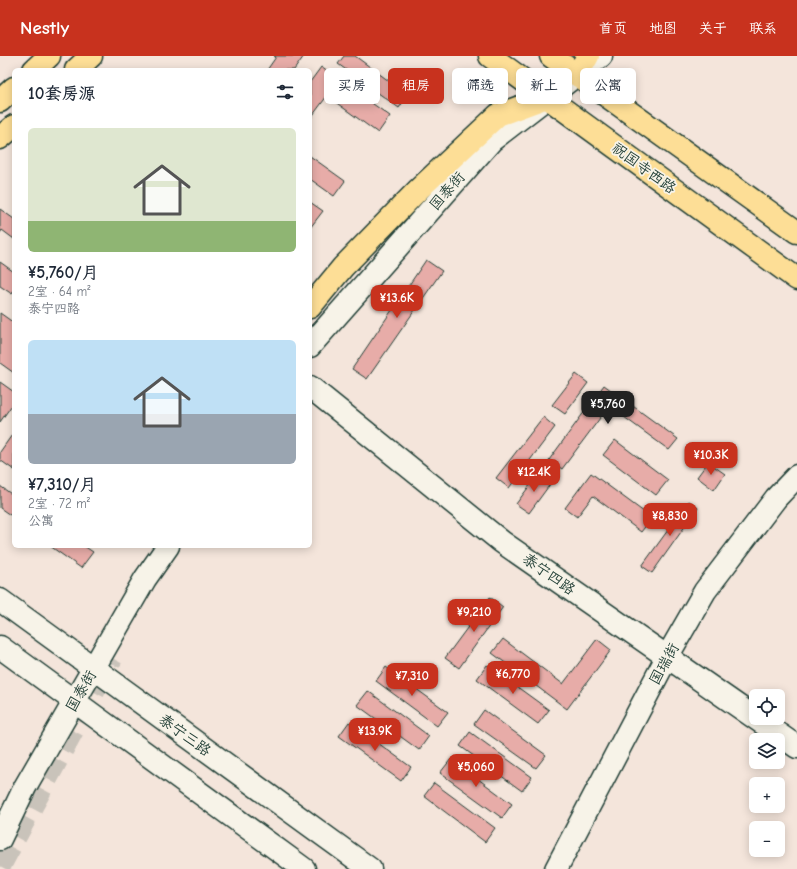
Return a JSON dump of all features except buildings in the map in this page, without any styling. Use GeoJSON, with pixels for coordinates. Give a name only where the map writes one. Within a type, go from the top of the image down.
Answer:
{"type":"FeatureCollection","features":[{"type":"Feature","properties":{"kind":"main road"},"geometry":{"type":"LineString","coordinates":[[36,68],[49,56]]}},
{"type":"Feature","properties":{"kind":"main road"},"geometry":{"type":"LineString","coordinates":[[78,68],[91,56]]}},
{"type":"Feature","properties":{"kind":"main road","name":"祝国寺西路"},"geometry":{"type":"LineString","coordinates":[[490,56],[516,75]]}},
{"type":"Feature","properties":{"kind":"main road"},"geometry":{"type":"LineString","coordinates":[[551,56],[797,232]]}},
{"type":"Feature","properties":{"kind":"main road"},"geometry":{"type":"LineString","coordinates":[[577,75],[588,56]]}},
{"type":"Feature","properties":{"kind":"main road"},"geometry":{"type":"LineString","coordinates":[[0,101],[12,90]]}},
{"type":"Feature","properties":{"kind":"main road"},"geometry":{"type":"LineString","coordinates":[[312,304],[342,267],[414,194],[498,115],[530,104]]}},
{"type":"Feature","properties":{"kind":"main road","name":"祝国寺西路"},"geometry":{"type":"LineString","coordinates":[[555,104],[797,279]]}},
{"type":"Feature","properties":{"kind":"main road"},"geometry":{"type":"LineString","coordinates":[[0,138],[12,128]]}},
{"type":"Feature","properties":{"kind":"street","name":"国泰街"},"geometry":{"type":"LineString","coordinates":[[572,79],[602,56]]}},
{"type":"Feature","properties":{"kind":"street","name":"国泰街"},"geometry":{"type":"LineString","coordinates":[[312,344],[492,140],[539,104]]}},
{"type":"Feature","properties":{"kind":"street","name":"泰宁四路"},"geometry":{"type":"LineString","coordinates":[[312,389],[502,542],[797,747]]}},
{"type":"Feature","properties":{"kind":"street","name":"国瑞街"},"geometry":{"type":"LineString","coordinates":[[556,869],[668,657],[705,591],[776,498],[797,476]]}},
{"type":"Feature","properties":{"kind":"street","name":"国泰街"},"geometry":{"type":"LineString","coordinates":[[0,839],[25,788],[145,579],[167,548]]}},
{"type":"Feature","properties":{"kind":"street","name":"泰宁三路"},"geometry":{"type":"LineString","coordinates":[[0,600],[370,869]]}},
{"type":"Feature","properties":{"kind":"street"},"geometry":{"type":"LineString","coordinates":[[0,648],[304,869]]}},
{"type":"Feature","properties":{"kind":"tunnel"},"geometry":{"type":"LineString","coordinates":[[0,866],[112,658]]}}]}
